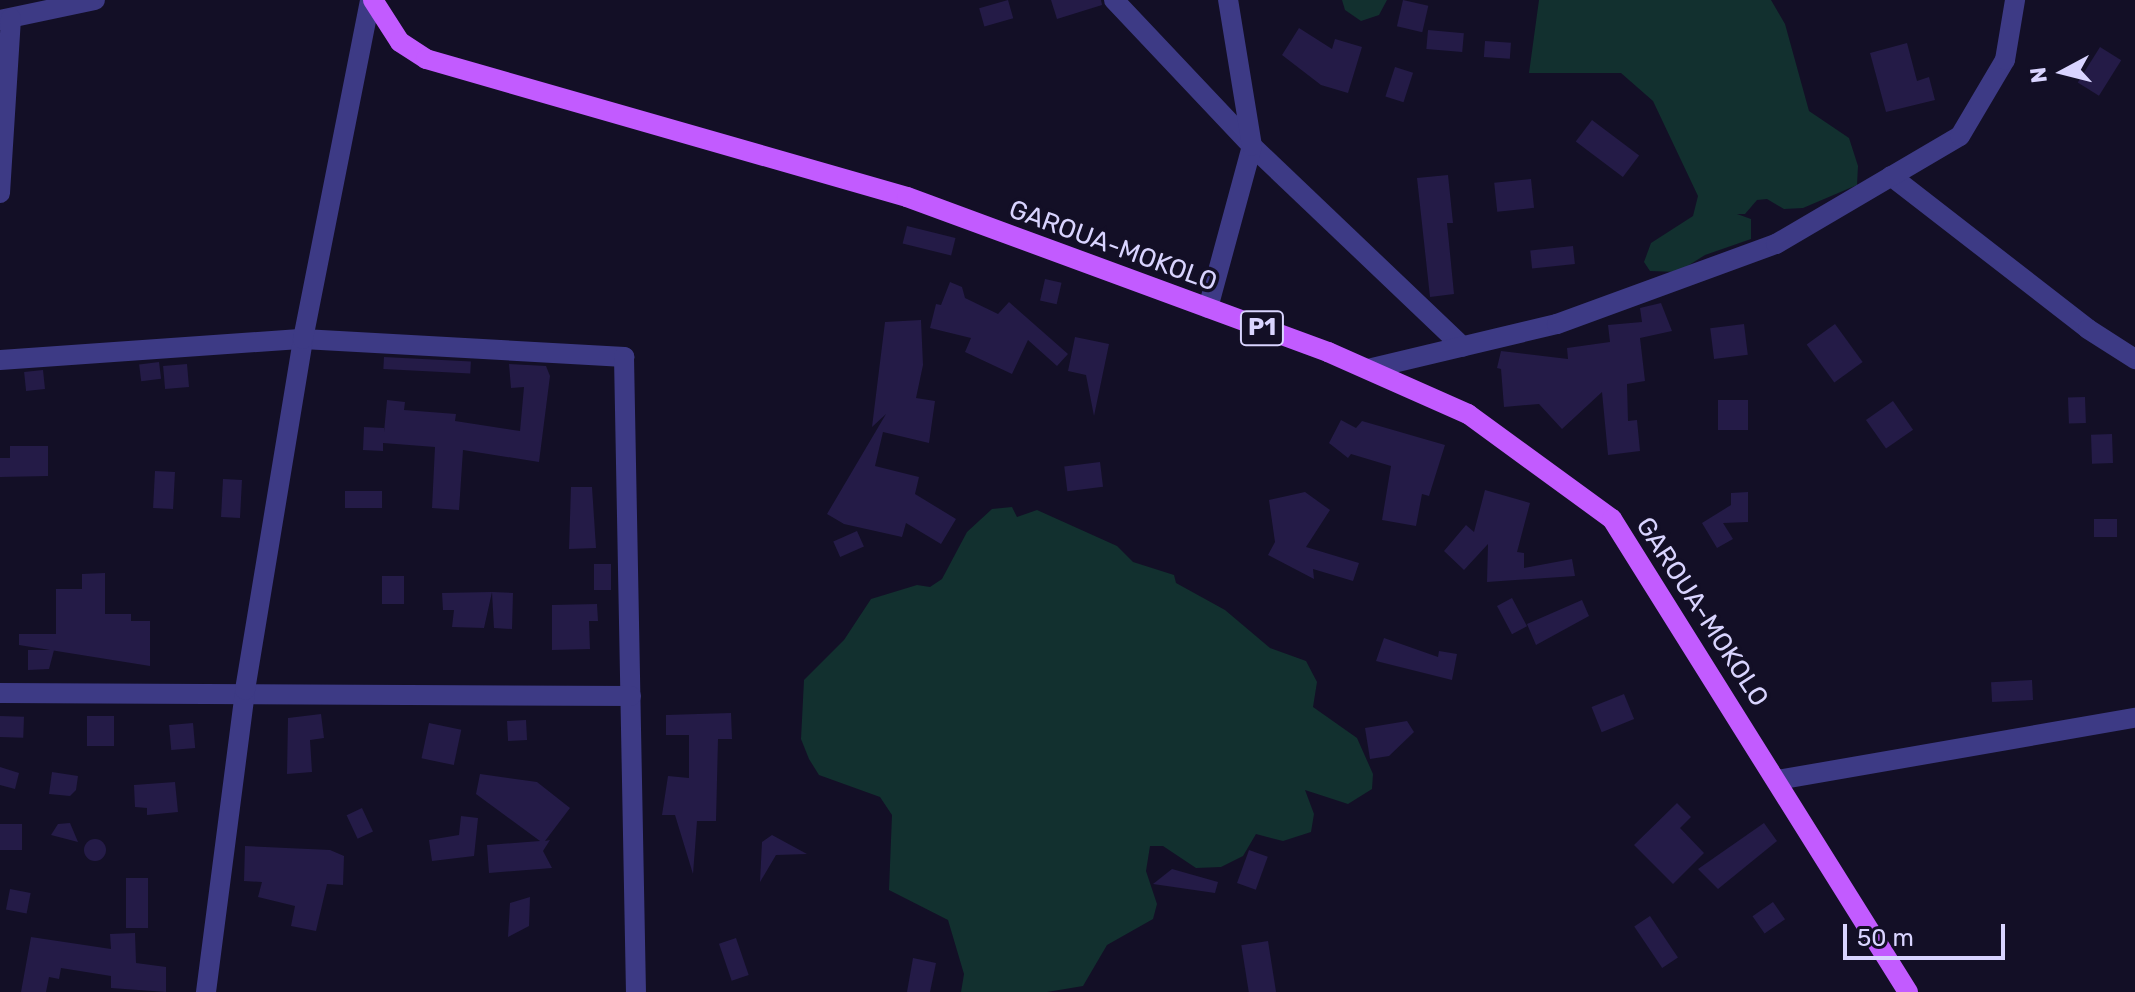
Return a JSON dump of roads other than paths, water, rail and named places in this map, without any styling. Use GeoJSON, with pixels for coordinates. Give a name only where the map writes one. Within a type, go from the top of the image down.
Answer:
{"type":"FeatureCollection","features":[{"type":"Feature","properties":{"kind":"main road","name":"GAROUA-MOKOLO"},"geometry":{"type":"LineString","coordinates":[[371,0],[400,42],[426,59],[907,197],[1368,369],[1468,414],[1612,519],[1908,992]]}},
{"type":"Feature","properties":{"kind":"street"},"geometry":{"type":"LineString","coordinates":[[0,193],[5,19],[95,0]]}},
{"type":"Feature","properties":{"kind":"street"},"geometry":{"type":"LineString","coordinates":[[206,992],[245,690],[303,339],[371,0]]}},
{"type":"Feature","properties":{"kind":"street"},"geometry":{"type":"LineString","coordinates":[[1114,0],[1252,146],[1463,347]]}},
{"type":"Feature","properties":{"kind":"street"},"geometry":{"type":"LineString","coordinates":[[1208,308],[1252,146],[1228,0]]}},
{"type":"Feature","properties":{"kind":"street"},"geometry":{"type":"LineString","coordinates":[[1368,369],[1557,324],[1776,244],[1960,136],[2005,60],[2015,0]]}},
{"type":"Feature","properties":{"kind":"street"},"geometry":{"type":"LineString","coordinates":[[1891,176],[2088,329],[2135,359]]}},
{"type":"Feature","properties":{"kind":"street"},"geometry":{"type":"LineString","coordinates":[[0,360],[303,339],[624,357],[636,992]]}},
{"type":"Feature","properties":{"kind":"street"},"geometry":{"type":"LineString","coordinates":[[0,693],[245,690],[631,696]]}},
{"type":"Feature","properties":{"kind":"street"},"geometry":{"type":"LineString","coordinates":[[1778,780],[2135,718]]}}]}
